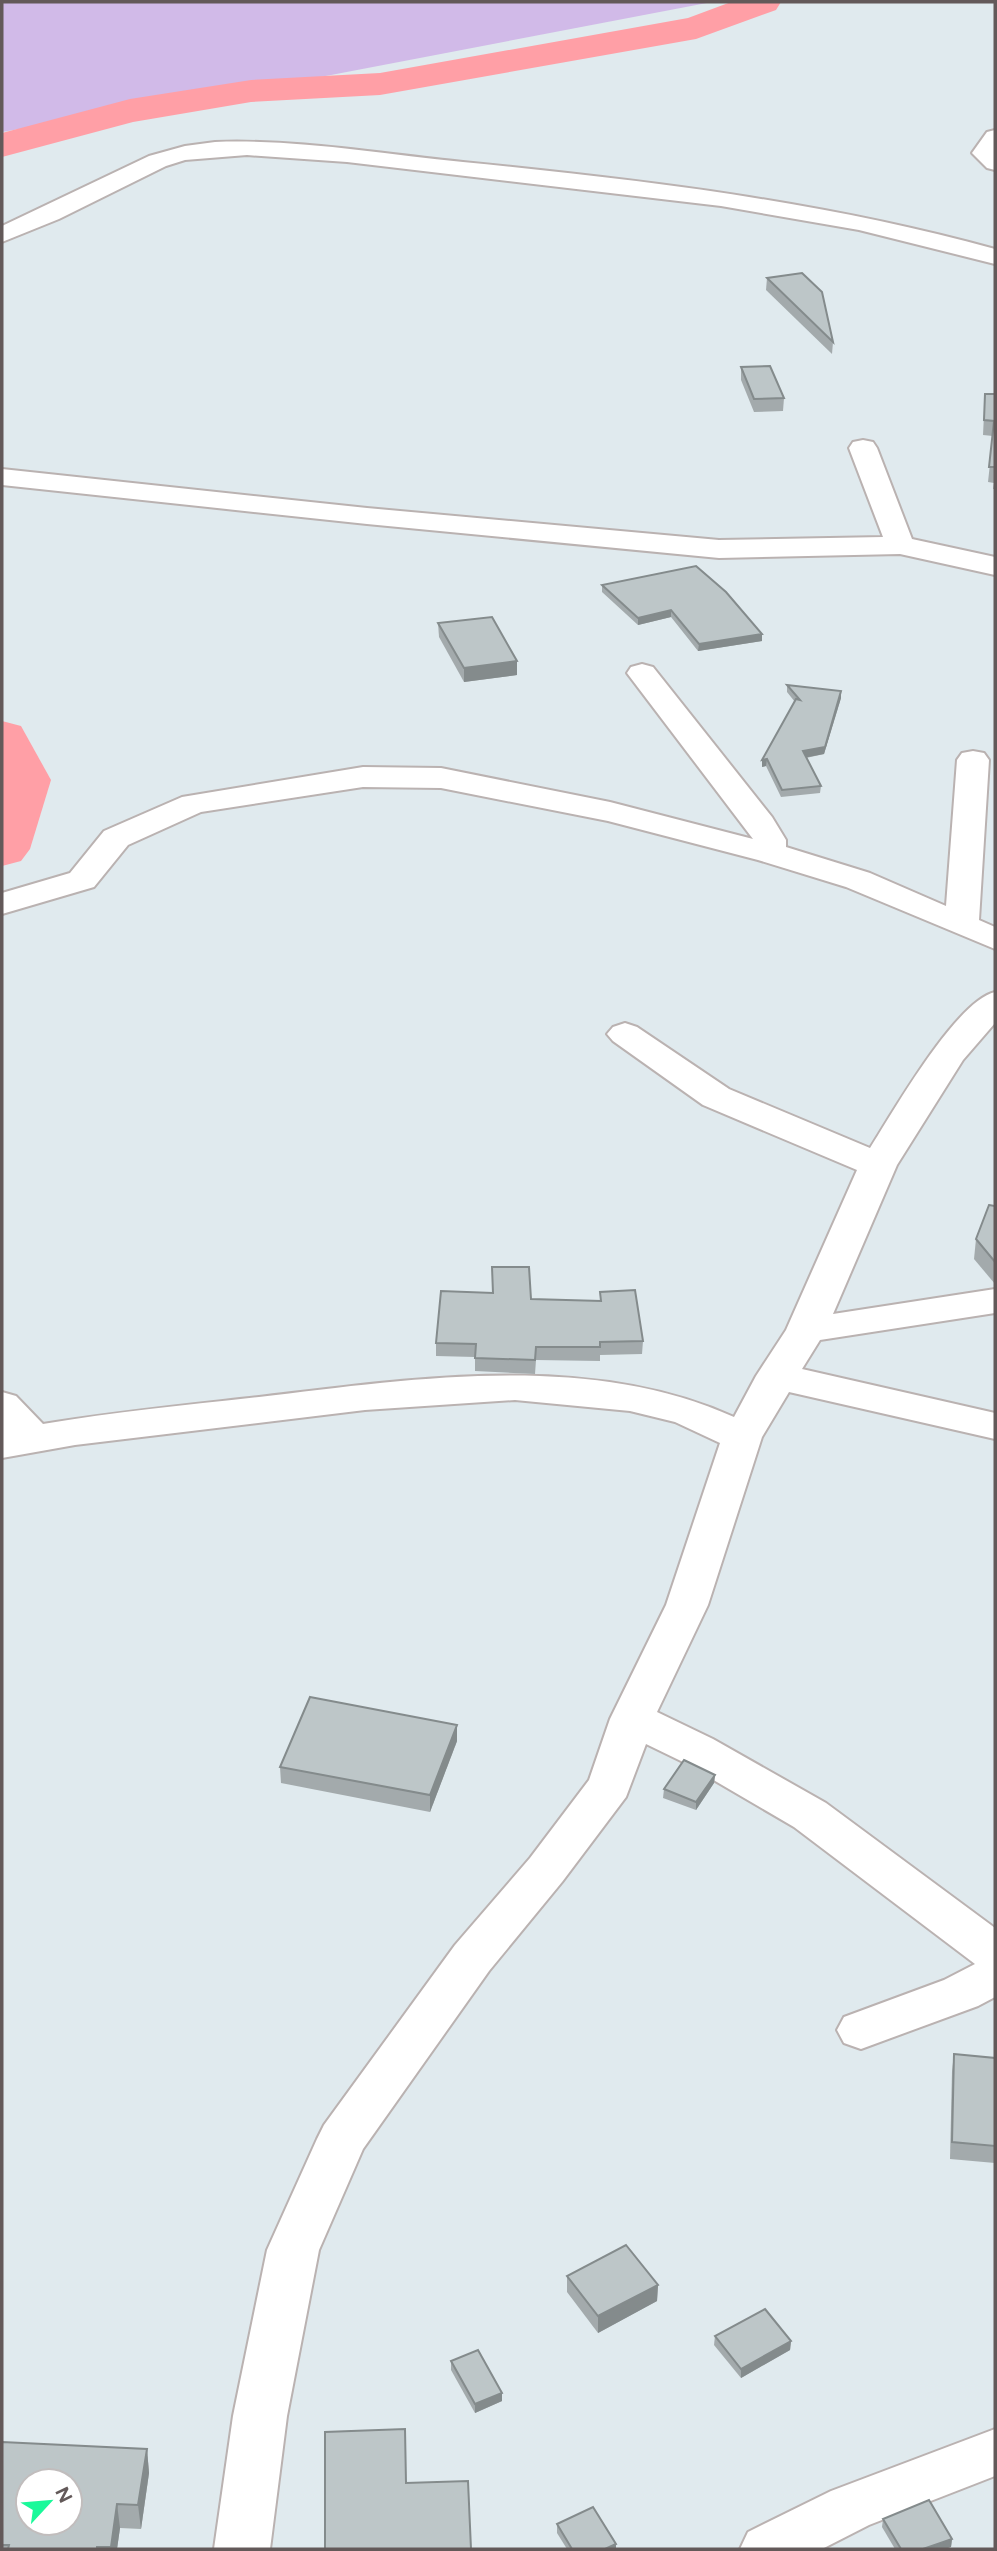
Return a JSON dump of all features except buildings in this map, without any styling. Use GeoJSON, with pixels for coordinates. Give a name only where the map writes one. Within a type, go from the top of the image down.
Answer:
{"type":"FeatureCollection","features":[{"type":"Feature","properties":{"kind":"street"},"geometry":{"type":"LineString","coordinates":[[995,136],[984,153],[995,163]]}},
{"type":"Feature","properties":{"kind":"street"},"geometry":{"type":"LineString","coordinates":[[2,235],[157,160],[186,153],[229,148],[309,152],[691,193],[856,222],[945,241],[995,257]]}},
{"type":"Feature","properties":{"kind":"street"},"geometry":{"type":"LineString","coordinates":[[863,448],[900,545]]}},
{"type":"Feature","properties":{"kind":"street"},"geometry":{"type":"LineString","coordinates":[[2,477],[367,516],[719,549],[900,545],[995,566]]}},
{"type":"Feature","properties":{"kind":"street"},"geometry":{"type":"LineString","coordinates":[[642,673],[761,824],[769,839],[770,853]]}},
{"type":"Feature","properties":{"kind":"street"},"geometry":{"type":"LineString","coordinates":[[961,923],[973,760]]}},
{"type":"Feature","properties":{"kind":"street"},"geometry":{"type":"LineString","coordinates":[[2,904],[82,880],[116,838],[193,804],[363,777],[441,778],[610,812],[770,853],[858,880],[995,939]]}},
{"type":"Feature","properties":{"kind":"street"},"geometry":{"type":"LineString","coordinates":[[242,2549],[260,2416],[293,2250],[342,2139],[472,1958],[546,1870],[610,1784],[632,1719],[687,1605],[742,1437],[776,1376],[806,1330],[878,1165],[949,1055],[995,1002]]}},
{"type":"Feature","properties":{"kind":"street"},"geometry":{"type":"LineString","coordinates":[[625,1034],[716,1097],[878,1165]]}},
{"type":"Feature","properties":{"kind":"street"},"geometry":{"type":"LineString","coordinates":[[806,1330],[995,1301]]}},
{"type":"Feature","properties":{"kind":"street"},"geometry":{"type":"LineString","coordinates":[[776,1376],[995,1426]]}},
{"type":"Feature","properties":{"kind":"street"},"geometry":{"type":"LineString","coordinates":[[2,1405],[18,1442],[365,1397],[515,1387],[630,1398],[688,1412],[742,1437]]}},
{"type":"Feature","properties":{"kind":"street"},"geometry":{"type":"LineString","coordinates":[[632,1719],[697,1749],[810,1815],[995,1953]]}},
{"type":"Feature","properties":{"kind":"street"},"geometry":{"type":"LineString","coordinates":[[861,2030],[961,1993],[995,1975]]}},
{"type":"Feature","properties":{"kind":"street"},"geometry":{"type":"LineString","coordinates":[[768,2549],[850,2508],[995,2452]]}},
{"type":"Feature","properties":{"kind":"shaded area"},"geometry":{"type":"Polygon","coordinates":[[[2,2],[712,2],[331,75],[2,132],[2,2]]]}},
{"type":"Feature","properties":{"kind":"waterway"},"geometry":{"type":"LineString","coordinates":[[2,145],[130,111],[251,91],[380,84],[696,28],[763,2]]}},
{"type":"Feature","properties":{"kind":"waterway"},"geometry":{"type":"LineString","coordinates":[[2,737],[24,780],[2,849]]}}]}
